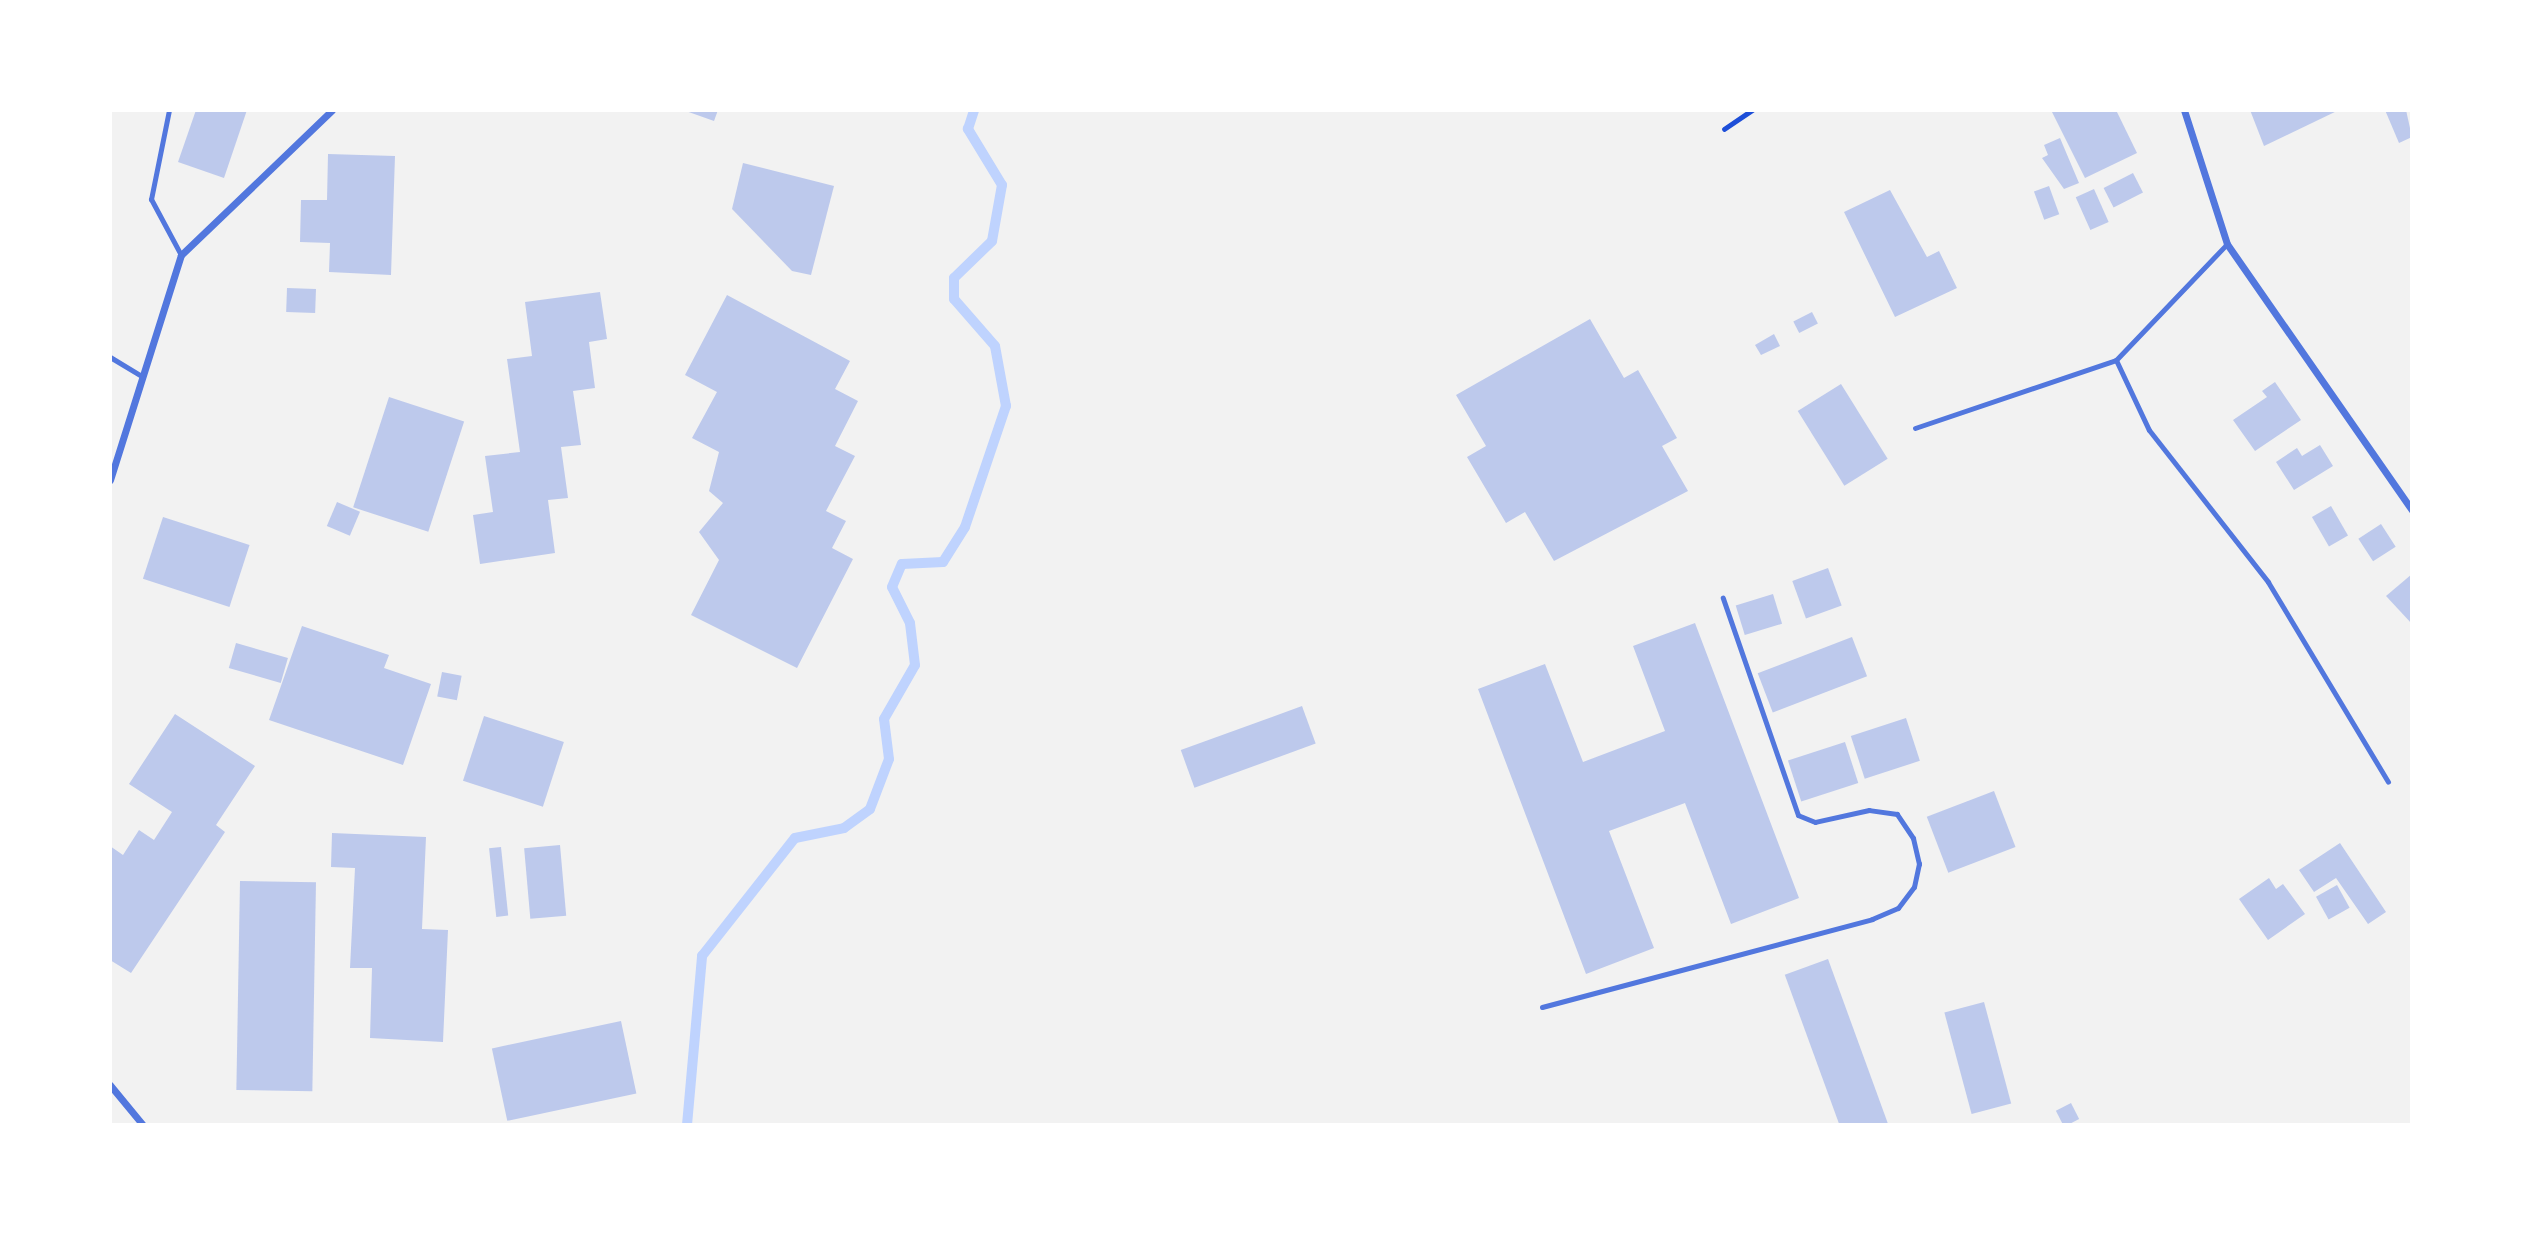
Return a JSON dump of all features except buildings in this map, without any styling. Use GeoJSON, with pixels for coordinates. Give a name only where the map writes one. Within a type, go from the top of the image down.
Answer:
{"type":"FeatureCollection","features":[{"type":"Feature","properties":{"kind":"street"},"geometry":{"type":"LineString","coordinates":[[110,480],[181,255],[332,110]]}},
{"type":"Feature","properties":{"kind":"street"},"geometry":{"type":"LineString","coordinates":[[2183,110],[2227,244],[2412,510]]}},
{"type":"Feature","properties":{"kind":"street"},"geometry":{"type":"LineString","coordinates":[[110,1085],[143,1125]]}},
{"type":"Feature","properties":{"kind":"lane"},"geometry":{"type":"LineString","coordinates":[[169,110],[151,199],[181,255]]}},
{"type":"Feature","properties":{"kind":"lane"},"geometry":{"type":"LineString","coordinates":[[1915,428],[2116,360],[2227,244]]}},
{"type":"Feature","properties":{"kind":"lane"},"geometry":{"type":"LineString","coordinates":[[110,357],[142,376]]}},
{"type":"Feature","properties":{"kind":"lane"},"geometry":{"type":"LineString","coordinates":[[2116,360],[2150,430],[2268,582],[2388,782]]}},
{"type":"Feature","properties":{"kind":"lane"},"geometry":{"type":"LineString","coordinates":[[1542,1007],[1872,919],[1898,908],[1914,887],[1919,864],[1913,838],[1897,814],[1868,810],[1815,822],[1798,815],[1723,598]]}},
{"type":"Feature","properties":{"kind":"path"},"geometry":{"type":"LineString","coordinates":[[1724,129],[1752,110]]}},
{"type":"Feature","properties":{"kind":"waterway"},"geometry":{"type":"LineString","coordinates":[[687,1125],[702,956],[795,838],[844,828],[870,809],[889,759],[884,719],[915,665],[910,623],[892,587],[902,564],[943,562],[965,527],[1006,406],[995,346],[954,299],[954,278],[992,241],[1002,185],[968,129],[974,110]]}}]}
